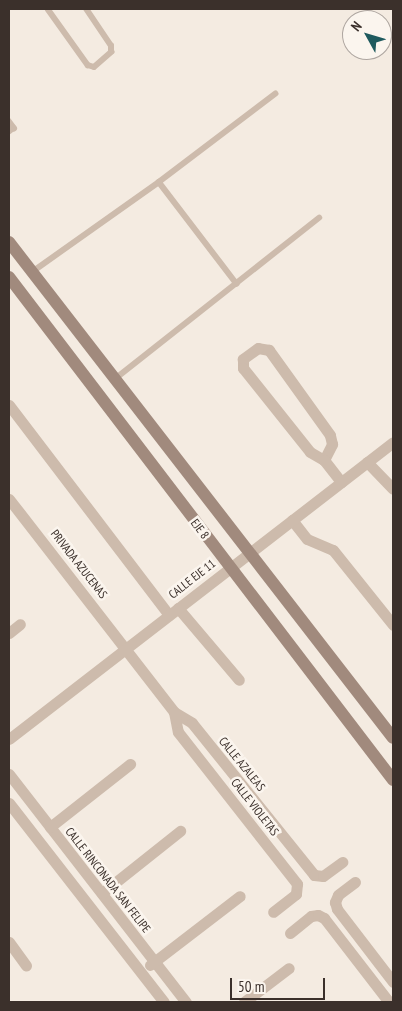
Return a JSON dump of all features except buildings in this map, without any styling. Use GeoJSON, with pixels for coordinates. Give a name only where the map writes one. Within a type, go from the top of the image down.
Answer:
{"type":"FeatureCollection","features":[{"type":"Feature","properties":{"kind":"main road","name":"EJE 8"},"geometry":{"type":"LineString","coordinates":[[9,242],[393,738]]}},
{"type":"Feature","properties":{"kind":"main road","name":"EJE 8"},"geometry":{"type":"LineString","coordinates":[[9,278],[393,780]]}},
{"type":"Feature","properties":{"kind":"street"},"geometry":{"type":"LineString","coordinates":[[324,460],[332,444],[330,435],[269,350],[258,348],[243,359],[243,368],[310,452],[324,460],[341,482]]}},
{"type":"Feature","properties":{"kind":"street"},"geometry":{"type":"LineString","coordinates":[[9,405],[174,611],[239,680]]}},
{"type":"Feature","properties":{"kind":"street","name":"CALLE EJE 11"},"geometry":{"type":"LineString","coordinates":[[9,739],[393,442]]}},
{"type":"Feature","properties":{"kind":"street"},"geometry":{"type":"LineString","coordinates":[[367,462],[393,489]]}},
{"type":"Feature","properties":{"kind":"street","name":"PRIVADA AZUCENAS"},"geometry":{"type":"LineString","coordinates":[[9,498],[127,648]]}},
{"type":"Feature","properties":{"kind":"street"},"geometry":{"type":"LineString","coordinates":[[292,520],[307,539],[333,550],[393,625]]}},
{"type":"Feature","properties":{"kind":"street"},"geometry":{"type":"LineString","coordinates":[[9,633],[20,624]]}},
{"type":"Feature","properties":{"kind":"street","name":"CALLE AZALEAS"},"geometry":{"type":"LineString","coordinates":[[127,648],[174,712],[192,723],[314,875],[322,876],[342,862]]}},
{"type":"Feature","properties":{"kind":"street","name":"CALLE VIOLETAS"},"geometry":{"type":"LineString","coordinates":[[174,712],[178,732],[297,884],[296,894],[273,912]]}},
{"type":"Feature","properties":{"kind":"street"},"geometry":{"type":"LineString","coordinates":[[50,827],[130,764]]}},
{"type":"Feature","properties":{"kind":"street","name":"CALLE RINCONADA SAN FELIPE"},"geometry":{"type":"LineString","coordinates":[[9,774],[186,1002]]}},
{"type":"Feature","properties":{"kind":"street"},"geometry":{"type":"LineString","coordinates":[[9,803],[164,1002]]}},
{"type":"Feature","properties":{"kind":"street"},"geometry":{"type":"LineString","coordinates":[[102,893],[180,832]]}},
{"type":"Feature","properties":{"kind":"street"},"geometry":{"type":"LineString","coordinates":[[355,882],[338,895],[335,902],[338,909],[393,982]]}},
{"type":"Feature","properties":{"kind":"street"},"geometry":{"type":"LineString","coordinates":[[141,973],[240,896]]}},
{"type":"Feature","properties":{"kind":"street"},"geometry":{"type":"LineString","coordinates":[[290,933],[311,916],[324,918],[389,1002]]}},
{"type":"Feature","properties":{"kind":"street"},"geometry":{"type":"LineString","coordinates":[[9,942],[26,964]]}},
{"type":"Feature","properties":{"kind":"street"},"geometry":{"type":"LineString","coordinates":[[244,1002],[289,968]]}},
{"type":"Feature","properties":{"kind":"lane"},"geometry":{"type":"LineString","coordinates":[[48,9],[88,65],[94,67],[111,52],[111,46],[86,9]]}},
{"type":"Feature","properties":{"kind":"lane"},"geometry":{"type":"LineString","coordinates":[[32,272],[159,182],[275,94]]}},
{"type":"Feature","properties":{"kind":"lane"},"geometry":{"type":"LineString","coordinates":[[9,121],[14,128],[9,132]]}},
{"type":"Feature","properties":{"kind":"lane"},"geometry":{"type":"LineString","coordinates":[[159,182],[237,284]]}},
{"type":"Feature","properties":{"kind":"lane"},"geometry":{"type":"LineString","coordinates":[[115,379],[320,218]]}}]}
